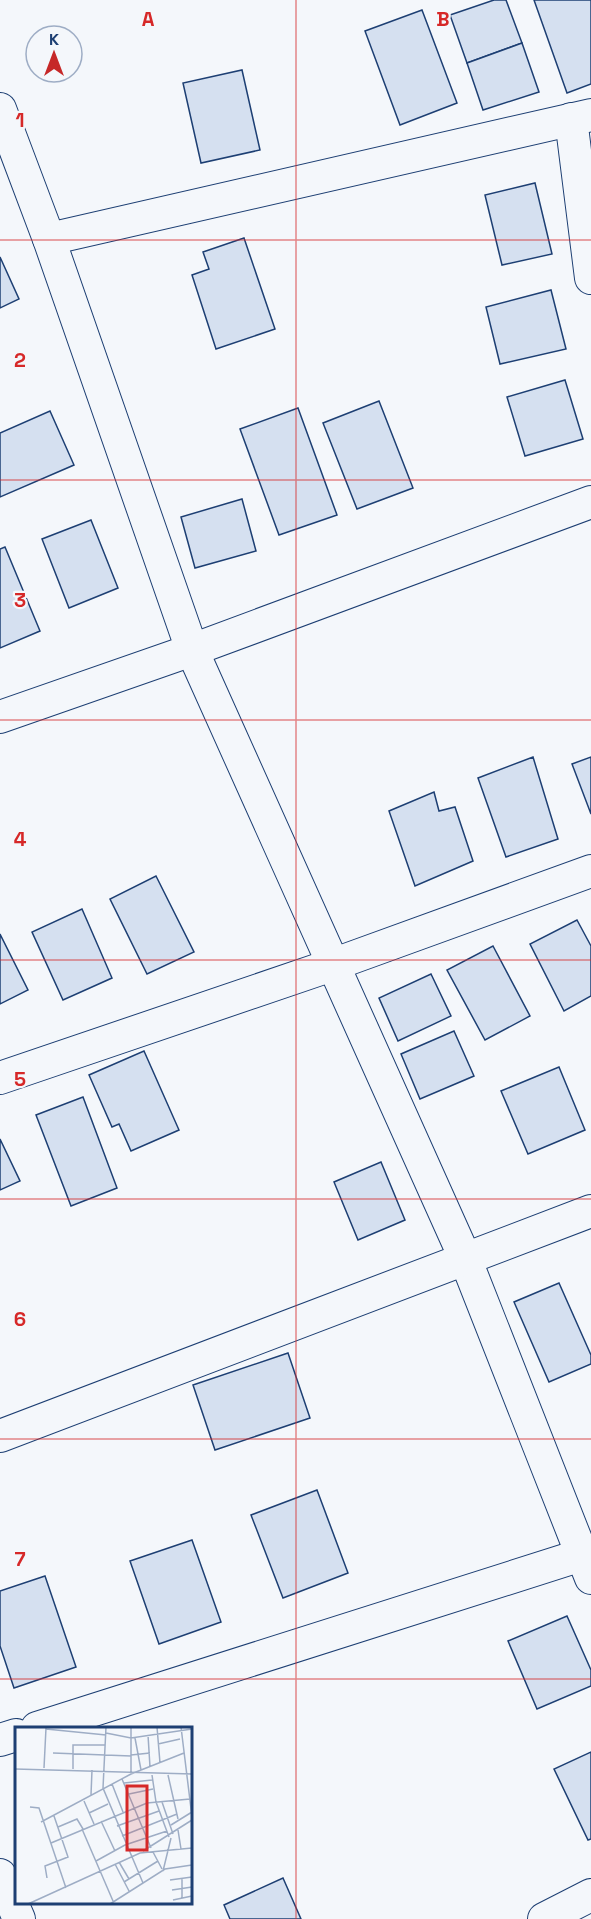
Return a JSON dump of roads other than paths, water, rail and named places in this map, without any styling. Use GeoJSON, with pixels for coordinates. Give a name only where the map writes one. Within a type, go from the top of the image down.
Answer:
{"type":"FeatureCollection","features":[{"type":"Feature","properties":{"kind":"street"},"geometry":{"type":"LineString","coordinates":[[0,109],[50,240],[192,650],[465,1258],[588,1562],[40,1727]]}},
{"type":"Feature","properties":{"kind":"street"},"geometry":{"type":"LineString","coordinates":[[50,240],[581,117],[591,278]]}},
{"type":"Feature","properties":{"kind":"street"},"geometry":{"type":"LineString","coordinates":[[0,717],[192,650],[591,502]]}},
{"type":"Feature","properties":{"kind":"street"},"geometry":{"type":"LineString","coordinates":[[0,1078],[332,964],[591,871]]}},
{"type":"Feature","properties":{"kind":"street"},"geometry":{"type":"LineString","coordinates":[[0,1436],[591,1211]]}},
{"type":"Feature","properties":{"kind":"street"},"geometry":{"type":"LineString","coordinates":[[0,1740],[15,1735]]}},
{"type":"Feature","properties":{"kind":"street"},"geometry":{"type":"LineString","coordinates":[[0,1875],[19,1919]]}},
{"type":"Feature","properties":{"kind":"street"},"geometry":{"type":"LineString","coordinates":[[544,1919],[591,1895]]}}]}
